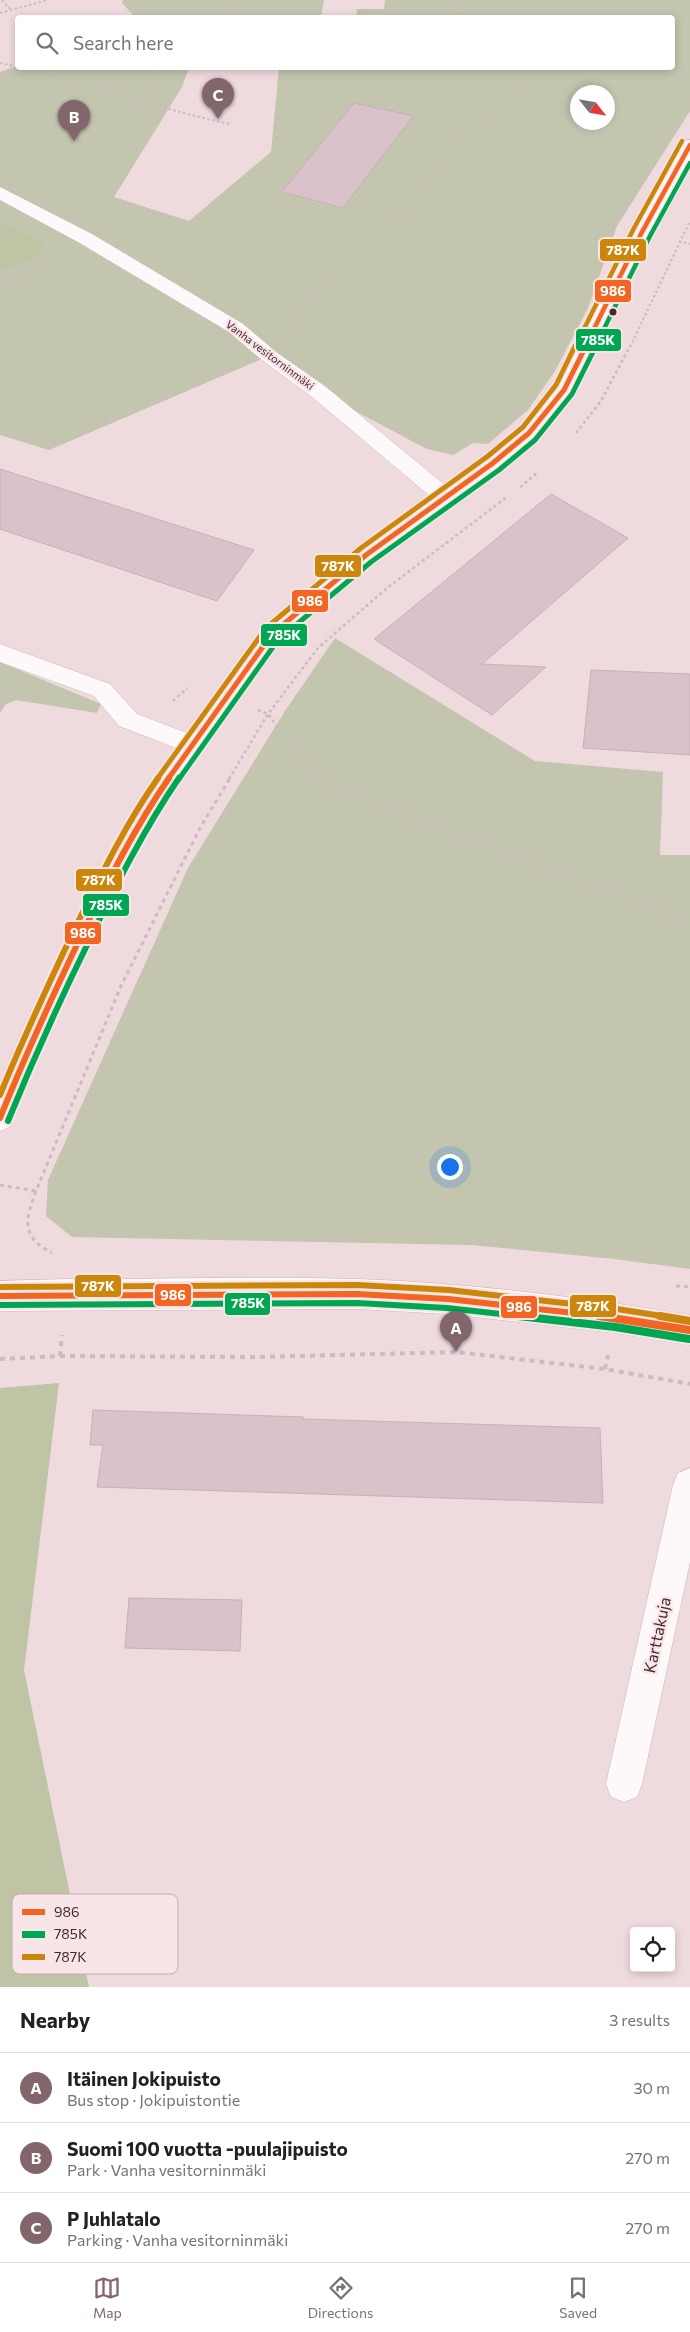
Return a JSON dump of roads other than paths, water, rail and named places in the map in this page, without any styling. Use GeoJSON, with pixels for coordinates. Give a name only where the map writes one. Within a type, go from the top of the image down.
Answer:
{"type":"FeatureCollection","features":[{"type":"Feature","properties":{"kind":"street"},"geometry":{"type":"LineString","coordinates":[[0,1118],[35,1032],[101,895],[150,805],[191,744],[272,634],[366,555],[493,463],[529,433],[548,412],[564,390],[642,232],[690,145]]}},
{"type":"Feature","properties":{"kind":"street","name":"Vanha vesitorninmäki"},"geometry":{"type":"LineString","coordinates":[[0,193],[85,238],[236,328],[269,356],[319,392],[445,497]]}},
{"type":"Feature","properties":{"kind":"street"},"geometry":{"type":"LineString","coordinates":[[0,653],[102,690],[128,720],[191,744]]}},
{"type":"Feature","properties":{"kind":"street"},"geometry":{"type":"LineString","coordinates":[[0,1296],[66,1294],[375,1295],[448,1299],[616,1318],[690,1330]]}},
{"type":"Feature","properties":{"kind":"street","name":"Karttakuja"},"geometry":{"type":"LineString","coordinates":[[624,1784],[690,1485]]}},
{"type":"Feature","properties":{"kind":"place","name":"P Juhlatalo"},"geometry":{"type":"Point","coordinates":[218,119]}},
{"type":"Feature","properties":{"kind":"place","name":"Suomi 100 vuotta -puulajipuisto"},"geometry":{"type":"Point","coordinates":[74,141]}},
{"type":"Feature","properties":{"kind":"place","name":"Itäinen Jokipuisto"},"geometry":{"type":"Point","coordinates":[456,1352]}}]}
